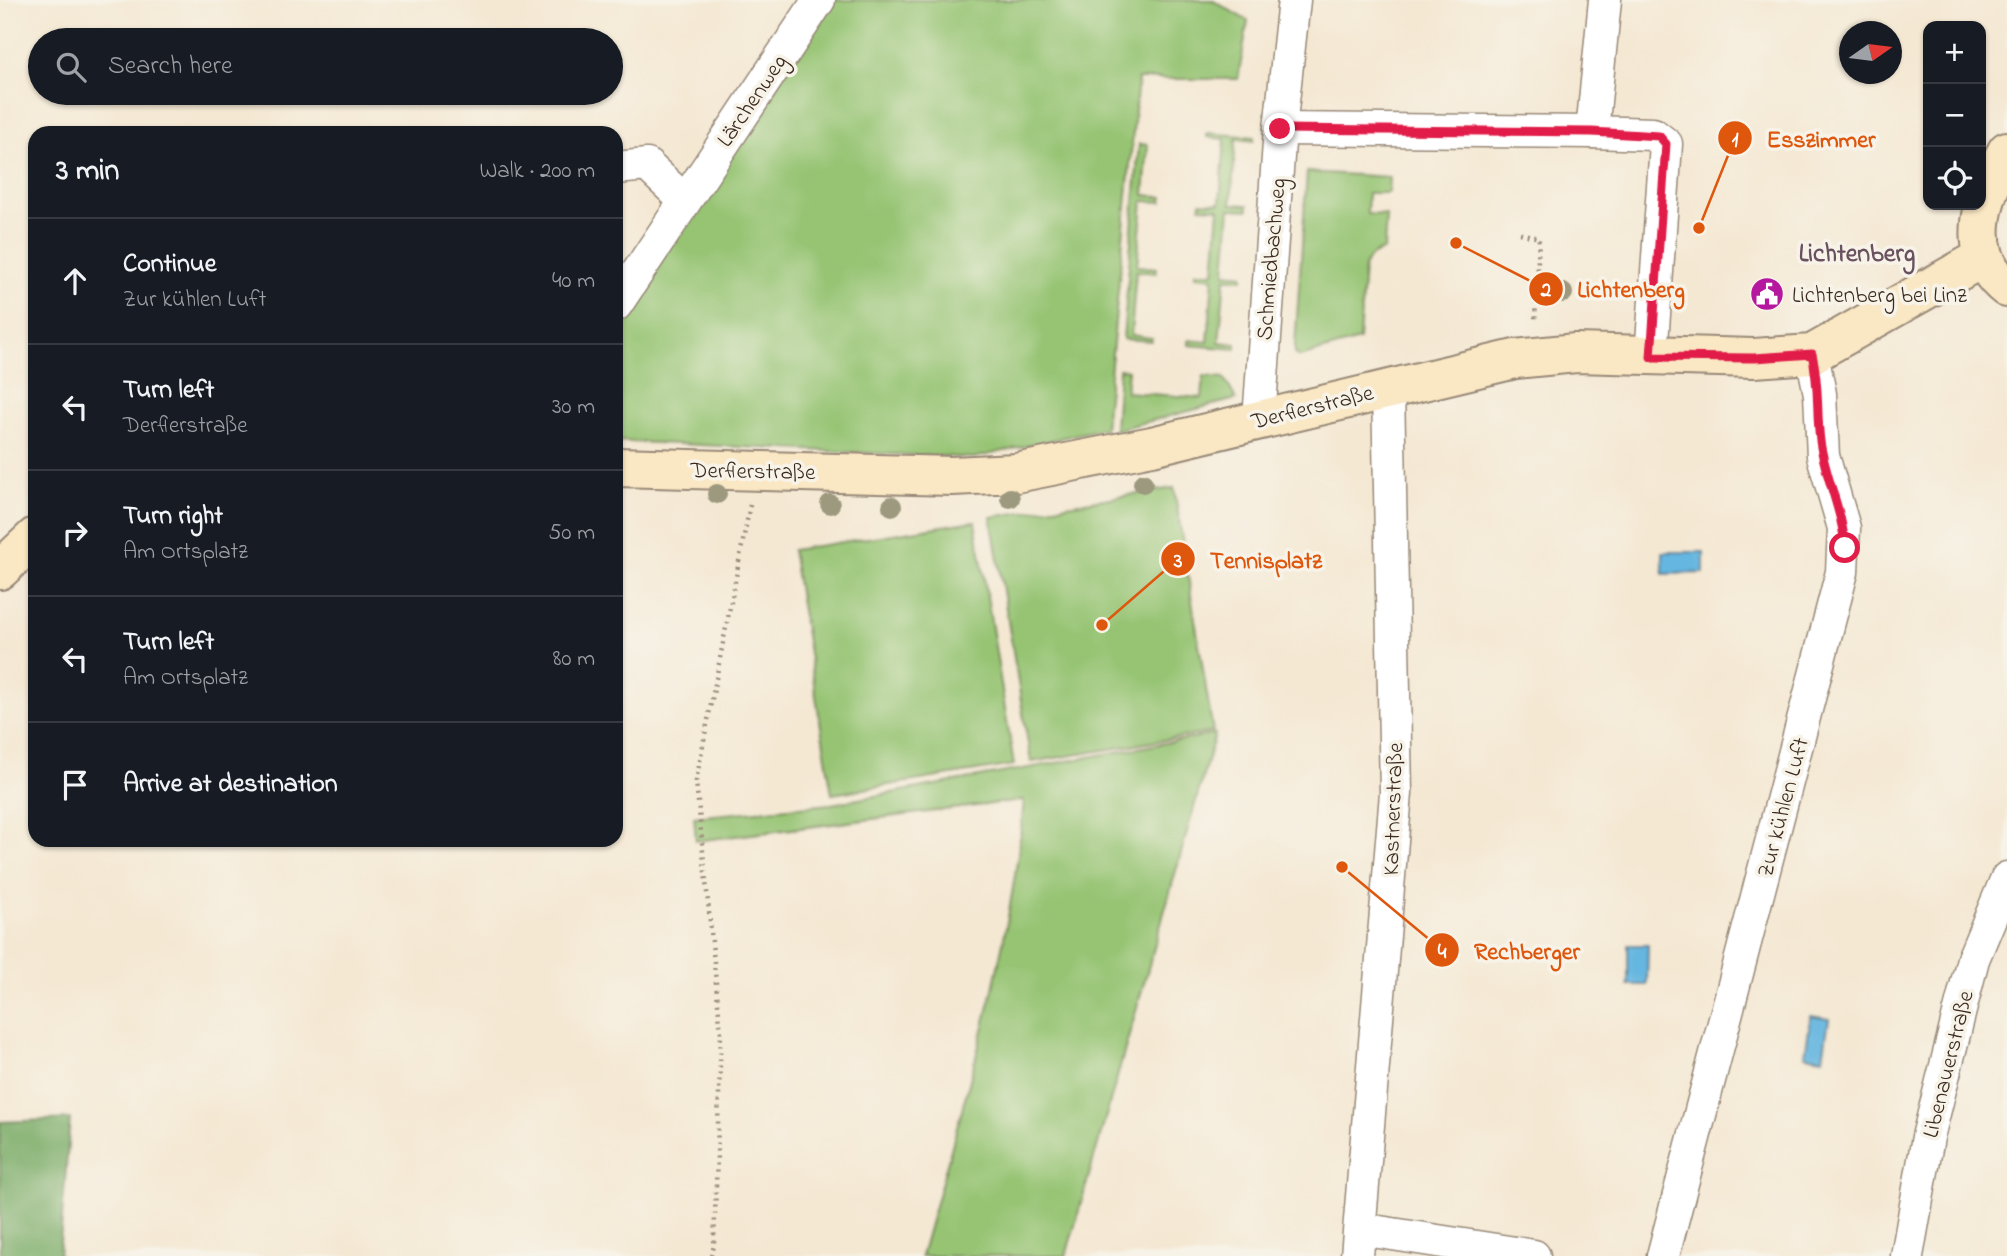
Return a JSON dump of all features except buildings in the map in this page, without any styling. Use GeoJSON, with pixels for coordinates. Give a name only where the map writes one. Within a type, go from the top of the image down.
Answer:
{"type":"FeatureCollection","features":[{"type":"Feature","properties":{"kind":"street","name":"Lärchenweg"},"geometry":{"type":"LineString","coordinates":[[623,294],[819,0]]}},
{"type":"Feature","properties":{"kind":"street"},"geometry":{"type":"LineString","coordinates":[[1592,132],[1605,0]]}},
{"type":"Feature","properties":{"kind":"street","name":"Schmiedbachweg"},"geometry":{"type":"LineString","coordinates":[[1259,420],[1280,129],[1284,5]]}},
{"type":"Feature","properties":{"kind":"street"},"geometry":{"type":"LineString","coordinates":[[1280,129],[1653,134],[1666,144],[1651,357]]}},
{"type":"Feature","properties":{"kind":"street"},"geometry":{"type":"LineString","coordinates":[[2007,151],[1988,184],[1980,226],[1984,257],[1999,281],[2007,288]]}},
{"type":"Feature","properties":{"kind":"street"},"geometry":{"type":"LineString","coordinates":[[623,167],[647,165],[684,201]]}},
{"type":"Feature","properties":{"kind":"street","name":"Derflerstraße"},"geometry":{"type":"LineString","coordinates":[[623,467],[952,476],[1016,472],[1152,446],[1515,359],[1576,352],[1651,357],[1754,358],[1812,354],[1834,345],[1927,287],[1984,257]]}},
{"type":"Feature","properties":{"kind":"street","name":"Zur kühlen Luft"},"geometry":{"type":"LineString","coordinates":[[1663,1256],[1842,572],[1844,528],[1823,456],[1820,394],[1812,354]]}},
{"type":"Feature","properties":{"kind":"street","name":"Kastnerstraße"},"geometry":{"type":"LineString","coordinates":[[1388,388],[1396,793],[1359,1243],[1534,1256]]}},
{"type":"Feature","properties":{"kind":"street"},"geometry":{"type":"LineString","coordinates":[[0,570],[28,544]]}},
{"type":"Feature","properties":{"kind":"street","name":"Libenauerstraße"},"geometry":{"type":"LineString","coordinates":[[1907,1256],[1928,1137],[1973,959],[2007,878]]}},
{"type":"Feature","properties":{"kind":"path"},"geometry":{"type":"LineString","coordinates":[[1520,233],[1539,238],[1535,317]]}},
{"type":"Feature","properties":{"kind":"path"},"geometry":{"type":"LineString","coordinates":[[711,1256],[714,1246],[720,1033],[696,781],[757,470]]}},
{"type":"Feature","properties":{"kind":"green space"},"geometry":{"type":"Polygon","coordinates":[[[828,0],[1212,0],[1248,21],[1238,79],[1138,79],[1105,428],[974,458],[623,441],[623,316],[828,0]]]}},
{"type":"Feature","properties":{"kind":"green space"},"geometry":{"type":"Polygon","coordinates":[[[1207,133],[1254,137],[1254,141],[1236,139],[1231,204],[1248,205],[1248,210],[1230,209],[1225,273],[1243,275],[1243,279],[1225,279],[1219,342],[1236,344],[1236,349],[1189,345],[1189,340],[1208,342],[1213,278],[1195,276],[1196,272],[1214,273],[1219,208],[1200,207],[1201,202],[1220,203],[1225,139],[1207,137],[1207,133]]]}},
{"type":"Feature","properties":{"kind":"green space"},"geometry":{"type":"Polygon","coordinates":[[[1139,144],[1148,145],[1144,195],[1163,197],[1162,202],[1143,201],[1137,266],[1156,268],[1156,273],[1136,271],[1131,335],[1152,338],[1151,341],[1123,339],[1139,144]]]}},
{"type":"Feature","properties":{"kind":"green space"},"geometry":{"type":"Polygon","coordinates":[[[1307,172],[1389,177],[1388,193],[1368,193],[1367,214],[1386,215],[1384,249],[1371,256],[1364,266],[1359,340],[1300,357],[1295,354],[1295,346],[1307,172]]]}},
{"type":"Feature","properties":{"kind":"green space"},"geometry":{"type":"Polygon","coordinates":[[[1119,369],[1128,370],[1126,392],[1202,398],[1204,376],[1224,378],[1236,399],[1115,430],[1119,369]]]}},
{"type":"Feature","properties":{"kind":"green space"},"geometry":{"type":"Polygon","coordinates":[[[1174,488],[1213,732],[1031,762],[991,517],[1174,488]]]}},
{"type":"Feature","properties":{"kind":"green space"},"geometry":{"type":"Polygon","coordinates":[[[975,521],[1014,765],[832,794],[792,550],[975,521]]]}},
{"type":"Feature","properties":{"kind":"green space"},"geometry":{"type":"Polygon","coordinates":[[[1215,734],[1066,1256],[921,1256],[997,973],[1018,858],[1024,800],[696,841],[694,817],[831,804],[1215,734]]]}},
{"type":"Feature","properties":{"kind":"green space"},"geometry":{"type":"Polygon","coordinates":[[[70,1119],[59,1256],[0,1256],[0,1122],[70,1119]]]}},
{"type":"Feature","properties":{"kind":"water"},"geometry":{"type":"Polygon","coordinates":[[[1663,552],[1704,552],[1704,573],[1663,574],[1663,552]]]}},
{"type":"Feature","properties":{"kind":"water"},"geometry":{"type":"Polygon","coordinates":[[[1628,945],[1648,945],[1647,985],[1628,985],[1628,945]]]}},
{"type":"Feature","properties":{"kind":"water"},"geometry":{"type":"Polygon","coordinates":[[[1811,1016],[1829,1019],[1823,1058],[1805,1055],[1811,1016]]]}},
{"type":"Feature","properties":{"kind":"place","name":"Esszimmer"},"geometry":{"type":"Point","coordinates":[1699,228]}},
{"type":"Feature","properties":{"kind":"place","name":"Lichtenberg"},"geometry":{"type":"Point","coordinates":[1456,243]}},
{"type":"Feature","properties":{"kind":"place","name":"Lichtenberg bei Linz"},"geometry":{"type":"Point","coordinates":[1767,294]}},
{"type":"Feature","properties":{"kind":"place","name":"Tennisplatz"},"geometry":{"type":"Point","coordinates":[1102,625]}},
{"type":"Feature","properties":{"kind":"place","name":"Rechberger"},"geometry":{"type":"Point","coordinates":[1342,867]}},
{"type":"Feature","properties":{"kind":"district","name":"Lichtenberg"},"geometry":{"type":"Point","coordinates":[1857,252]}},
{"type":"Feature","properties":{"kind":"route"},"geometry":{"type":"LineString","coordinates":[[1280,129],[1592,132],[1659,136],[1666,144],[1651,357],[1794,358],[1812,354],[1820,394],[1820,439],[1844,528],[1845,548]]}}]}
